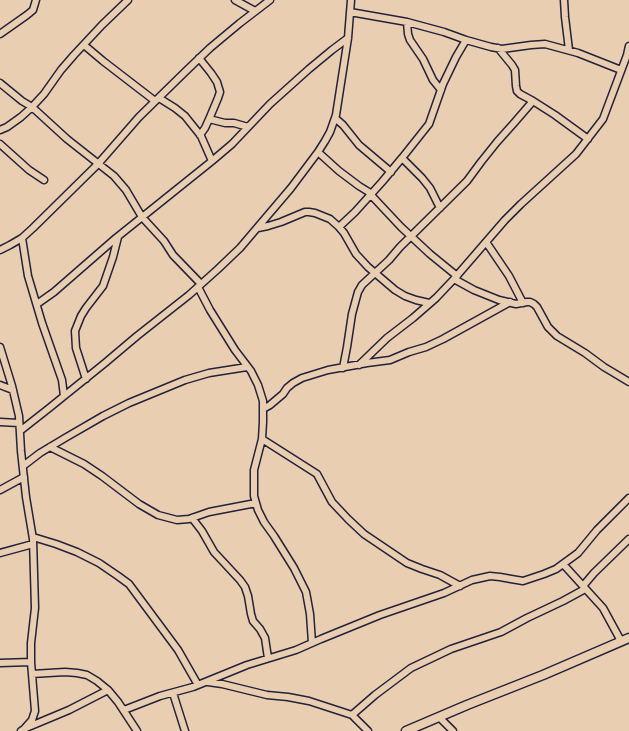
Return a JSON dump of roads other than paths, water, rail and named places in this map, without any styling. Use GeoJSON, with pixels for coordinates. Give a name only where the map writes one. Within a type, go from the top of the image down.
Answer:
{"type":"FeatureCollection","features":[{"type":"Feature","properties":{"kind":"street"},"geometry":{"type":"LineString","coordinates":[[0,34],[28,15],[33,10],[36,0]]}},
{"type":"Feature","properties":{"kind":"street"},"geometry":{"type":"LineString","coordinates":[[0,130],[21,117],[32,107],[84,44],[128,0]]}},
{"type":"Feature","properties":{"kind":"street"},"geometry":{"type":"LineString","coordinates":[[235,0],[255,11]]}},
{"type":"Feature","properties":{"kind":"street"},"geometry":{"type":"LineString","coordinates":[[0,250],[22,238],[98,164],[139,117],[200,58],[240,23],[270,0]]}},
{"type":"Feature","properties":{"kind":"street"},"geometry":{"type":"LineString","coordinates":[[20,431],[200,285],[240,248],[291,188],[318,152],[330,132],[335,118],[348,38],[351,0]]}},
{"type":"Feature","properties":{"kind":"street"},"geometry":{"type":"LineString","coordinates":[[564,0],[569,50]]}},
{"type":"Feature","properties":{"kind":"street"},"geometry":{"type":"LineString","coordinates":[[350,12],[407,22],[502,49],[544,44],[578,52],[625,67]]}},
{"type":"Feature","properties":{"kind":"street"},"geometry":{"type":"LineString","coordinates":[[407,22],[410,40],[423,59],[433,80],[441,90]]}},
{"type":"Feature","properties":{"kind":"street"},"geometry":{"type":"LineString","coordinates":[[37,304],[232,144],[270,104],[309,69],[348,38]]}},
{"type":"Feature","properties":{"kind":"street"},"geometry":{"type":"LineString","coordinates":[[339,227],[356,212],[391,172],[428,124],[441,90],[456,57],[466,40]]}},
{"type":"Feature","properties":{"kind":"street"},"geometry":{"type":"LineString","coordinates":[[84,44],[103,61],[157,100],[175,108],[185,116],[200,135],[212,160]]}},
{"type":"Feature","properties":{"kind":"street"},"geometry":{"type":"LineString","coordinates":[[359,365],[387,338],[436,298],[505,220],[576,154],[602,119],[625,67],[629,46]]}},
{"type":"Feature","properties":{"kind":"street"},"geometry":{"type":"LineString","coordinates":[[498,48],[515,70],[516,86],[520,94],[555,115],[588,139]]}},
{"type":"Feature","properties":{"kind":"street"},"geometry":{"type":"LineString","coordinates":[[200,58],[212,73],[220,92],[205,128],[200,135]]}},
{"type":"Feature","properties":{"kind":"street"},"geometry":{"type":"LineString","coordinates":[[0,83],[32,107],[67,139],[114,176],[126,190],[142,217],[200,285],[210,310],[258,385],[263,401],[263,422],[262,439],[254,470],[254,496],[258,510],[264,522],[294,568],[306,592],[310,614],[312,643]]}},
{"type":"Feature","properties":{"kind":"street"},"geometry":{"type":"LineString","coordinates":[[343,368],[352,314],[358,292],[362,286],[467,180],[480,162],[533,101]]}},
{"type":"Feature","properties":{"kind":"street"},"geometry":{"type":"LineString","coordinates":[[335,118],[346,129],[358,145],[391,172]]}},
{"type":"Feature","properties":{"kind":"street"},"geometry":{"type":"LineString","coordinates":[[209,119],[248,127]]}},
{"type":"Feature","properties":{"kind":"street"},"geometry":{"type":"LineString","coordinates":[[0,144],[29,170],[44,180]]}},
{"type":"Feature","properties":{"kind":"street"},"geometry":{"type":"LineString","coordinates":[[318,152],[339,171],[371,195],[401,228],[455,278],[474,290],[499,300],[516,304],[530,302],[534,304],[548,327],[557,336],[629,382]]}},
{"type":"Feature","properties":{"kind":"street"},"geometry":{"type":"LineString","coordinates":[[402,158],[430,188],[440,208]]}},
{"type":"Feature","properties":{"kind":"street"},"geometry":{"type":"LineString","coordinates":[[258,228],[275,224],[305,212],[315,213],[330,219],[344,233],[356,254],[368,267],[395,290],[405,296],[429,303]]}},
{"type":"Feature","properties":{"kind":"street"},"geometry":{"type":"LineString","coordinates":[[86,379],[76,348],[75,331],[81,316],[103,286],[118,237]]}},
{"type":"Feature","properties":{"kind":"street"},"geometry":{"type":"LineString","coordinates":[[22,238],[28,276],[62,380],[64,396]]}},
{"type":"Feature","properties":{"kind":"street"},"geometry":{"type":"LineString","coordinates":[[486,242],[509,276],[523,303]]}},
{"type":"Feature","properties":{"kind":"street"},"geometry":{"type":"LineString","coordinates":[[263,408],[274,403],[292,383],[302,378],[328,370],[390,360],[426,347],[510,302]]}},
{"type":"Feature","properties":{"kind":"street"},"geometry":{"type":"LineString","coordinates":[[0,347],[19,416],[26,497],[33,540],[35,608],[31,643],[31,662],[35,711],[32,720],[23,729]]}},
{"type":"Feature","properties":{"kind":"street"},"geometry":{"type":"LineString","coordinates":[[23,466],[50,447],[103,416],[129,403],[185,380],[209,373],[247,367]]}},
{"type":"Feature","properties":{"kind":"street"},"geometry":{"type":"LineString","coordinates":[[0,384],[13,390]]}},
{"type":"Feature","properties":{"kind":"street"},"geometry":{"type":"LineString","coordinates":[[0,422],[19,422]]}},
{"type":"Feature","properties":{"kind":"street"},"geometry":{"type":"LineString","coordinates":[[262,439],[317,474],[332,502],[364,534],[407,563],[440,575],[460,586]]}},
{"type":"Feature","properties":{"kind":"street"},"geometry":{"type":"LineString","coordinates":[[50,447],[84,464],[139,504],[158,515],[177,520],[192,518],[209,512],[256,503]]}},
{"type":"Feature","properties":{"kind":"street"},"geometry":{"type":"LineString","coordinates":[[0,490],[24,477]]}},
{"type":"Feature","properties":{"kind":"street"},"geometry":{"type":"LineString","coordinates":[[124,710],[160,696],[207,682],[268,658],[296,650],[380,615],[444,593],[472,580],[490,576],[500,576],[523,581],[556,569],[578,553],[597,530],[629,498]]}},
{"type":"Feature","properties":{"kind":"street"},"geometry":{"type":"LineString","coordinates":[[192,518],[202,531],[214,552],[245,587],[253,621],[265,638],[268,658]]}},
{"type":"Feature","properties":{"kind":"street"},"geometry":{"type":"LineString","coordinates":[[352,715],[375,695],[411,668],[451,649],[501,632],[563,601],[584,587],[594,573],[629,539]]}},
{"type":"Feature","properties":{"kind":"street"},"geometry":{"type":"LineString","coordinates":[[0,553],[33,540],[56,544],[99,563],[129,584],[178,650],[198,685]]}},
{"type":"Feature","properties":{"kind":"street"},"geometry":{"type":"LineString","coordinates":[[406,731],[543,675],[625,639],[603,608],[563,564]]}},
{"type":"Feature","properties":{"kind":"street"},"geometry":{"type":"LineString","coordinates":[[0,663],[31,662]]}},
{"type":"Feature","properties":{"kind":"street"},"geometry":{"type":"LineString","coordinates":[[32,674],[65,672],[87,675],[108,690],[124,710],[137,731]]}},
{"type":"Feature","properties":{"kind":"street"},"geometry":{"type":"LineString","coordinates":[[207,682],[222,684],[266,695],[308,701],[352,715],[368,731]]}},
{"type":"Feature","properties":{"kind":"street"},"geometry":{"type":"LineString","coordinates":[[23,729],[69,710],[108,690]]}},
{"type":"Feature","properties":{"kind":"street"},"geometry":{"type":"LineString","coordinates":[[172,692],[185,731]]}},
{"type":"Feature","properties":{"kind":"street"},"geometry":{"type":"LineString","coordinates":[[439,717],[453,731]]}}]}
